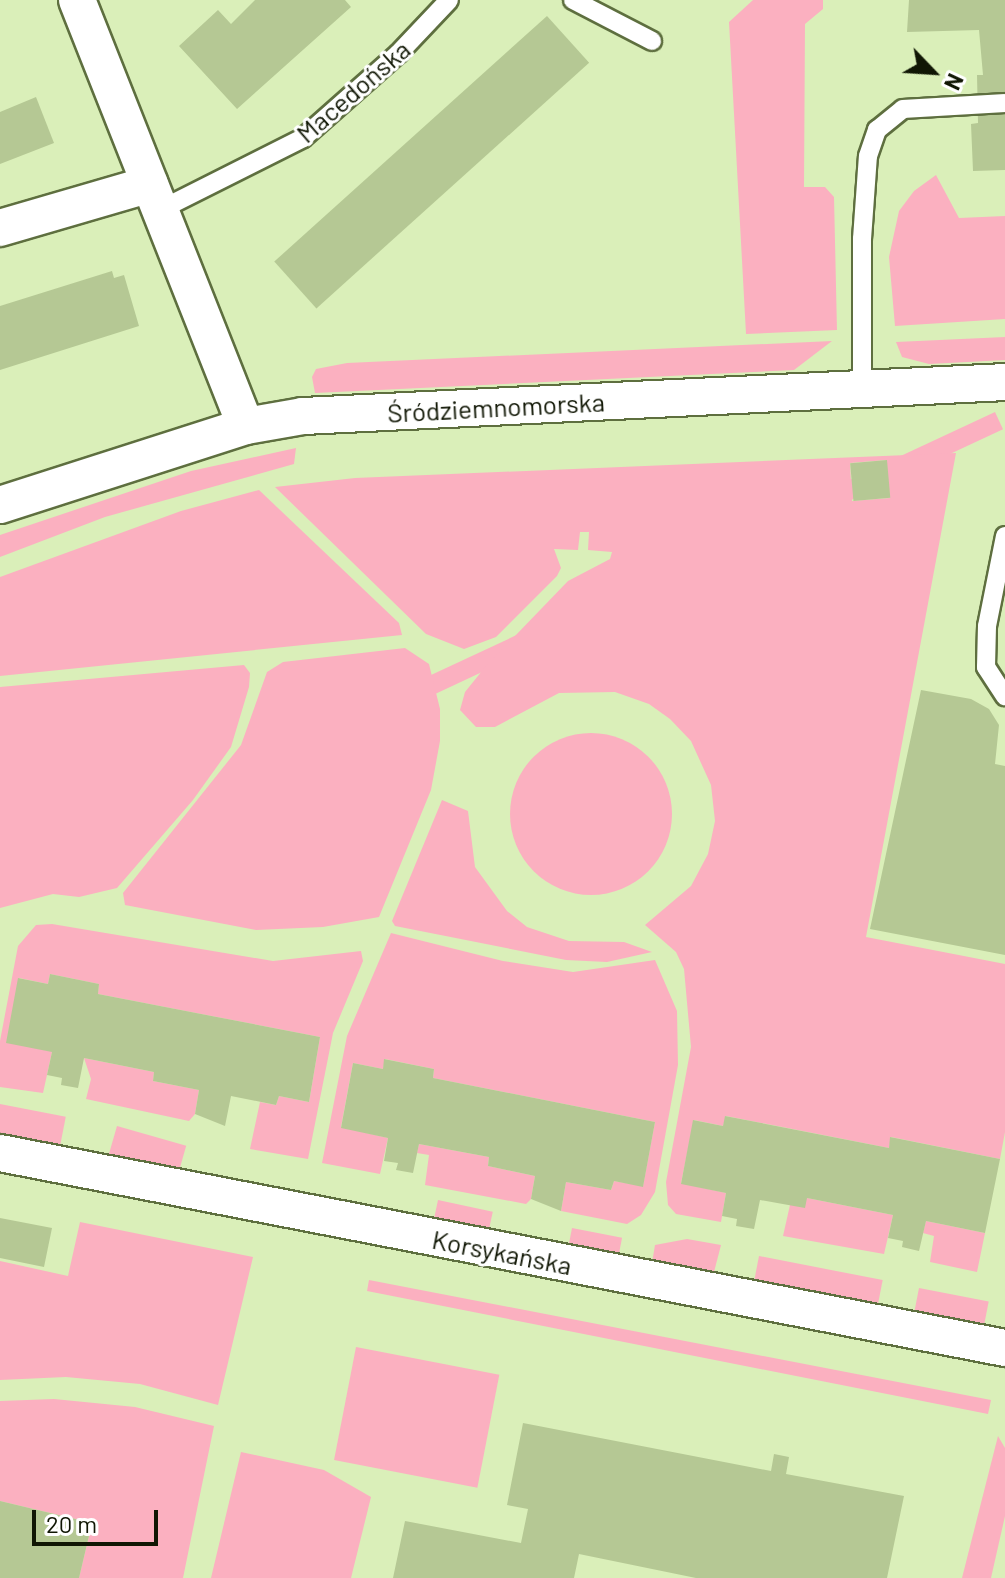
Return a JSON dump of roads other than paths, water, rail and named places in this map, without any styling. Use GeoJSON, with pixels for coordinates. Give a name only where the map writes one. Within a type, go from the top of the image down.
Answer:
{"type":"FeatureCollection","features":[{"type":"Feature","properties":{"kind":"street"},"geometry":{"type":"LineString","coordinates":[[77,0],[246,426]]}},
{"type":"Feature","properties":{"kind":"street","name":"Macedońska"},"geometry":{"type":"LineString","coordinates":[[0,228],[155,197]]}},
{"type":"Feature","properties":{"kind":"street","name":"Śródziemnomorska"},"geometry":{"type":"LineString","coordinates":[[0,505],[246,426],[303,416],[1005,382]]}},
{"type":"Feature","properties":{"kind":"street","name":"Korsykańska"},"geometry":{"type":"LineString","coordinates":[[0,1153],[1005,1348]]}},
{"type":"Feature","properties":{"kind":"lane","name":"Macedońska"},"geometry":{"type":"LineString","coordinates":[[155,197],[303,138],[398,54],[449,0]]}},
{"type":"Feature","properties":{"kind":"lane"},"geometry":{"type":"LineString","coordinates":[[573,0],[652,41]]}},
{"type":"Feature","properties":{"kind":"lane"},"geometry":{"type":"LineString","coordinates":[[862,390],[862,239],[868,156],[877,130],[903,109],[1005,103]]}},
{"type":"Feature","properties":{"kind":"lane"},"geometry":{"type":"LineString","coordinates":[[1005,536],[987,626],[986,667],[1005,696]]}}]}
